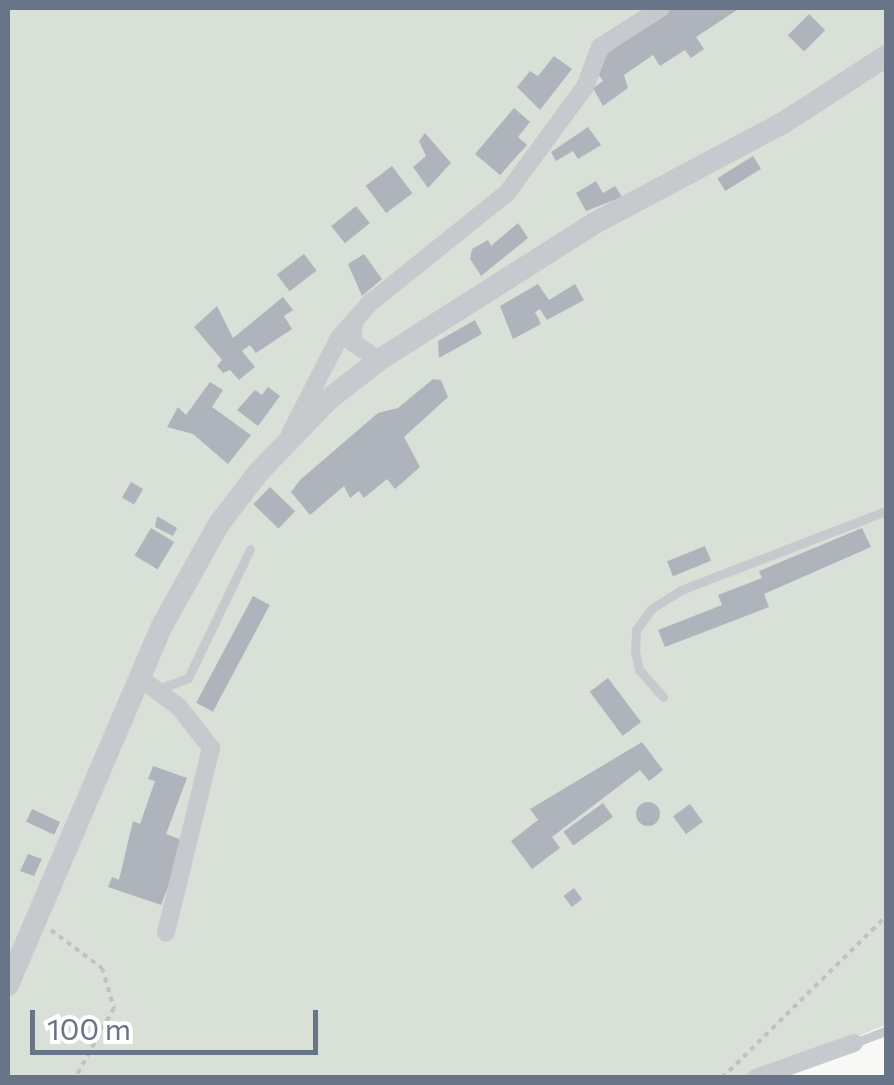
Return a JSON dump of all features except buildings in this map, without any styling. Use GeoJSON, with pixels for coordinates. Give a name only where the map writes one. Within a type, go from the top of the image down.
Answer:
{"type":"FeatureCollection","features":[{"type":"Feature","properties":{"kind":"street"},"geometry":{"type":"LineString","coordinates":[[286,444],[339,338],[507,192],[586,87],[600,48],[658,9]]}},
{"type":"Feature","properties":{"kind":"street"},"geometry":{"type":"LineString","coordinates":[[8,984],[219,524],[286,444],[379,360],[593,224],[783,123],[886,56]]}},
{"type":"Feature","properties":{"kind":"street"},"geometry":{"type":"LineString","coordinates":[[354,322],[352,342],[379,360]]}},
{"type":"Feature","properties":{"kind":"street"},"geometry":{"type":"LineString","coordinates":[[148,684],[179,707],[210,748],[166,933]]}},
{"type":"Feature","properties":{"kind":"street"},"geometry":{"type":"LineString","coordinates":[[756,1078],[854,1043]]}},
{"type":"Feature","properties":{"kind":"lane"},"geometry":{"type":"LineString","coordinates":[[664,696],[639,669],[635,652],[636,630],[651,609],[681,590],[886,511]]}},
{"type":"Feature","properties":{"kind":"lane"},"geometry":{"type":"LineString","coordinates":[[148,684],[188,678],[250,549]]}},
{"type":"Feature","properties":{"kind":"lane"},"geometry":{"type":"LineString","coordinates":[[854,1043],[886,1031]]}},
{"type":"Feature","properties":{"kind":"path"},"geometry":{"type":"LineString","coordinates":[[43,903],[50,930],[102,968],[114,1008],[75,1078]]}},
{"type":"Feature","properties":{"kind":"path"},"geometry":{"type":"LineString","coordinates":[[722,1078],[886,916]]}},
{"type":"Feature","properties":{"kind":"shaded area"},"geometry":{"type":"Polygon","coordinates":[[[8,8],[886,8],[886,1025],[755,1077],[8,1077],[8,8]]]}}]}
